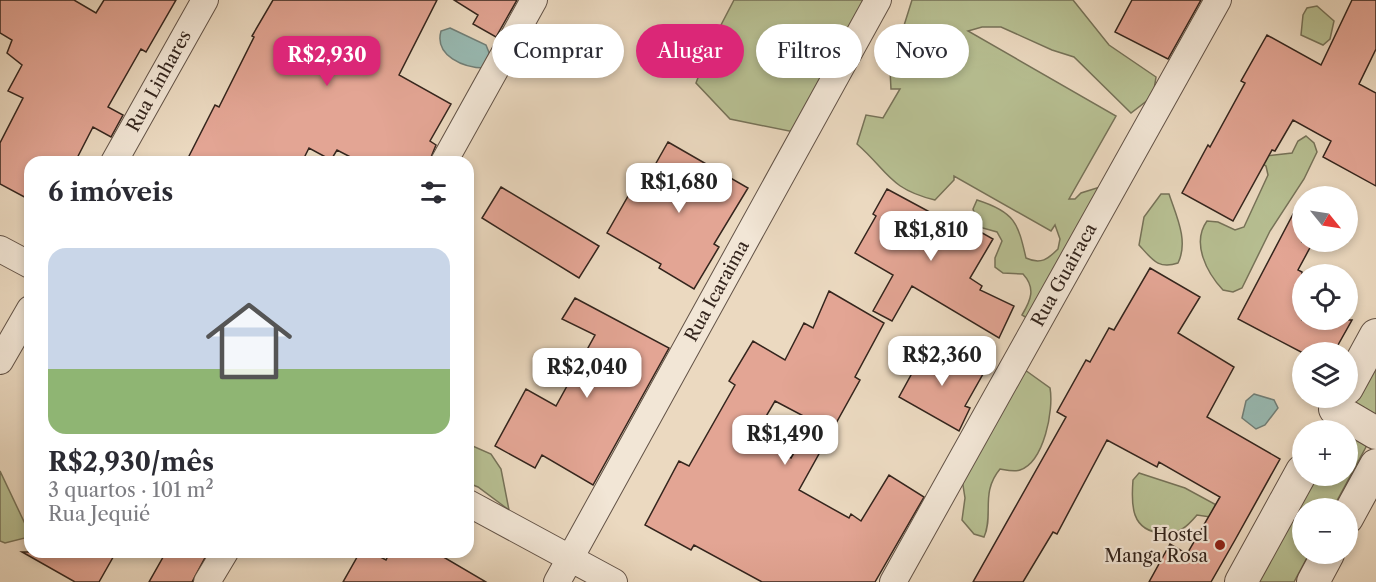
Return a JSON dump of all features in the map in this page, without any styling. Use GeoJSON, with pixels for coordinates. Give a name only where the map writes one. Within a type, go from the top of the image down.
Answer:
{"type":"FeatureCollection","features":[{"type":"Feature","properties":{"kind":"street","name":"Rua Linhares"},"geometry":{"type":"LineString","coordinates":[[117,156],[205,0]]}},
{"type":"Feature","properties":{"kind":"street"},"geometry":{"type":"LineString","coordinates":[[447,156],[534,0]]}},
{"type":"Feature","properties":{"kind":"street","name":"Rua Icaraima"},"geometry":{"type":"LineString","coordinates":[[558,582],[878,0]]}},
{"type":"Feature","properties":{"kind":"street","name":"Rua Guairaca"},"geometry":{"type":"LineString","coordinates":[[893,582],[1218,0]]}},
{"type":"Feature","properties":{"kind":"street"},"geometry":{"type":"LineString","coordinates":[[0,249],[24,262]]}},
{"type":"Feature","properties":{"kind":"street"},"geometry":{"type":"LineString","coordinates":[[0,361],[24,319]]}},
{"type":"Feature","properties":{"kind":"street"},"geometry":{"type":"LineString","coordinates":[[1358,367],[1376,334]]}},
{"type":"Feature","properties":{"kind":"street"},"geometry":{"type":"LineString","coordinates":[[1340,408],[1376,433]]}},
{"type":"Feature","properties":{"kind":"street"},"geometry":{"type":"LineString","coordinates":[[1358,498],[1376,465]]}},
{"type":"Feature","properties":{"kind":"street"},"geometry":{"type":"LineString","coordinates":[[1242,582],[1294,486]]}},
{"type":"Feature","properties":{"kind":"street"},"geometry":{"type":"LineString","coordinates":[[474,506],[614,582]]}},
{"type":"Feature","properties":{"kind":"street"},"geometry":{"type":"LineString","coordinates":[[207,582],[221,558]]}},
{"type":"Feature","properties":{"kind":"street"},"geometry":{"type":"LineString","coordinates":[[1313,582],[1323,564]]}},
{"type":"Feature","properties":{"kind":"green space"},"geometry":{"type":"Polygon","coordinates":[[[734,0],[865,0],[852,24],[756,24],[756,78],[823,78],[794,132],[730,119],[696,83],[698,78],[744,78],[744,24],[722,24],[734,0]]]}},
{"type":"Feature","properties":{"kind":"green space"},"geometry":{"type":"Polygon","coordinates":[[[912,0],[1073,0],[1109,45],[1156,77],[1153,96],[1131,113],[1074,57],[1052,50],[1001,27],[982,27],[969,31],[969,24],[904,24],[912,0]]]}},
{"type":"Feature","properties":{"kind":"green space"},"geometry":{"type":"Polygon","coordinates":[[[1317,6],[1334,21],[1330,39],[1323,45],[1301,35],[1303,15],[1307,8],[1317,6]]]}},
{"type":"Feature","properties":{"kind":"green space"},"geometry":{"type":"Polygon","coordinates":[[[969,32],[1116,116],[1069,199],[1075,199],[1081,193],[1100,187],[1030,320],[1022,315],[1031,294],[1030,284],[1023,274],[1003,273],[995,267],[995,258],[1002,241],[997,232],[979,227],[973,209],[977,200],[1007,214],[1017,227],[1026,258],[1036,261],[1047,258],[1058,249],[1060,239],[1055,225],[1051,231],[954,176],[954,180],[935,200],[920,196],[898,185],[857,144],[866,115],[883,118],[900,89],[891,89],[890,78],[969,78],[969,32]]]}},
{"type":"Feature","properties":{"kind":"green space"},"geometry":{"type":"Polygon","coordinates":[[[1306,136],[1314,143],[1317,152],[1304,179],[1299,186],[1292,186],[1292,197],[1270,231],[1242,288],[1233,292],[1223,290],[1203,257],[1200,239],[1202,230],[1207,221],[1218,222],[1235,230],[1244,227],[1268,175],[1266,166],[1258,161],[1265,156],[1292,153],[1298,141],[1306,136]]]}},
{"type":"Feature","properties":{"kind":"green space"},"geometry":{"type":"Polygon","coordinates":[[[1161,194],[1169,194],[1182,237],[1178,263],[1171,265],[1156,262],[1139,245],[1144,217],[1161,194]]]}},
{"type":"Feature","properties":{"kind":"green space"},"geometry":{"type":"Polygon","coordinates":[[[1376,360],[1376,420],[1356,408],[1358,408],[1358,393],[1376,360]]]}},
{"type":"Feature","properties":{"kind":"green space"},"geometry":{"type":"Polygon","coordinates":[[[1025,370],[1050,388],[1049,422],[1041,446],[1028,465],[1018,471],[1000,469],[994,478],[990,487],[987,529],[984,537],[974,534],[962,520],[965,498],[962,479],[1025,370]]]}},
{"type":"Feature","properties":{"kind":"green space"},"geometry":{"type":"Polygon","coordinates":[[[1358,433],[1364,437],[1366,447],[1358,462],[1358,433]]]}},
{"type":"Feature","properties":{"kind":"green space"},"geometry":{"type":"Polygon","coordinates":[[[474,447],[491,454],[501,469],[509,510],[474,485],[474,447]]]}},
{"type":"Feature","properties":{"kind":"green space"},"geometry":{"type":"Polygon","coordinates":[[[0,471],[24,522],[24,538],[5,543],[0,541],[0,471]]]}},
{"type":"Feature","properties":{"kind":"green space"},"geometry":{"type":"Polygon","coordinates":[[[1139,473],[1185,488],[1222,508],[1217,518],[1197,515],[1186,527],[1178,531],[1162,533],[1152,531],[1139,522],[1133,507],[1133,480],[1139,473]]]}},
{"type":"Feature","properties":{"kind":"green space"},"geometry":{"type":"Polygon","coordinates":[[[1305,486],[1345,486],[1338,498],[1298,498],[1305,486]]]}},
{"type":"Feature","properties":{"kind":"green space"},"geometry":{"type":"Polygon","coordinates":[[[1292,509],[1292,564],[1304,564],[1294,582],[1253,582],[1292,509]]]}},
{"type":"Feature","properties":{"kind":"water"},"geometry":{"type":"Polygon","coordinates":[[[450,28],[486,45],[490,55],[485,68],[468,66],[446,54],[440,40],[441,31],[450,28]]]}},
{"type":"Feature","properties":{"kind":"water"},"geometry":{"type":"Polygon","coordinates":[[[1254,394],[1274,400],[1278,408],[1265,425],[1256,429],[1242,418],[1246,401],[1254,394]]]}},
{"type":"Feature","properties":{"kind":"building"},"geometry":{"type":"Polygon","coordinates":[[[0,0],[74,0],[96,13],[104,0],[176,0],[146,52],[141,49],[108,107],[123,115],[111,137],[93,127],[78,156],[24,156],[24,197],[0,184],[0,143],[23,98],[8,91],[22,65],[7,53],[12,40],[0,33],[0,0]]]}},
{"type":"Feature","properties":{"kind":"building"},"geometry":{"type":"Polygon","coordinates":[[[273,0],[437,0],[399,75],[451,104],[430,141],[436,145],[431,156],[348,156],[337,150],[333,156],[324,156],[309,148],[305,156],[189,156],[215,105],[219,107],[254,37],[252,36],[273,0]]]}},
{"type":"Feature","properties":{"kind":"building"},"geometry":{"type":"Polygon","coordinates":[[[454,0],[517,0],[503,24],[492,24],[492,35],[473,24],[478,15],[454,0]]]}},
{"type":"Feature","properties":{"kind":"building"},"geometry":{"type":"Polygon","coordinates":[[[1132,0],[1201,0],[1168,59],[1115,32],[1132,0]]]}},
{"type":"Feature","properties":{"kind":"building"},"geometry":{"type":"Polygon","coordinates":[[[1352,0],[1376,0],[1376,49],[1359,84],[1376,93],[1376,186],[1323,157],[1331,141],[1293,120],[1275,151],[1272,150],[1233,221],[1182,193],[1245,83],[1241,81],[1267,35],[1321,65],[1352,0]]]}},
{"type":"Feature","properties":{"kind":"building"},"geometry":{"type":"Polygon","coordinates":[[[668,142],[748,188],[714,244],[719,247],[694,289],[659,268],[661,264],[607,233],[631,191],[638,195],[668,142]]]}},
{"type":"Feature","properties":{"kind":"building"},"geometry":{"type":"Polygon","coordinates":[[[501,187],[599,246],[579,278],[482,218],[501,187]]]}},
{"type":"Feature","properties":{"kind":"building"},"geometry":{"type":"Polygon","coordinates":[[[887,189],[950,223],[954,217],[993,239],[970,278],[982,286],[980,290],[1014,306],[999,338],[912,286],[892,321],[873,311],[893,275],[855,253],[876,216],[873,214],[887,189]]]}},
{"type":"Feature","properties":{"kind":"building"},"geometry":{"type":"Polygon","coordinates":[[[1292,216],[1292,252],[1308,252],[1301,264],[1292,264],[1292,330],[1346,330],[1340,342],[1292,342],[1292,347],[1238,319],[1292,216]]]}},
{"type":"Feature","properties":{"kind":"building"},"geometry":{"type":"Polygon","coordinates":[[[1150,268],[1200,297],[1178,333],[1234,367],[1207,417],[1280,459],[1235,540],[1211,582],[1149,582],[1170,544],[1187,554],[1220,497],[1159,462],[1157,467],[1107,440],[1057,534],[1053,532],[1023,582],[973,582],[1066,417],[1057,412],[1086,360],[1090,362],[1109,328],[1114,330],[1150,268]]]}},
{"type":"Feature","properties":{"kind":"building"},"geometry":{"type":"Polygon","coordinates":[[[829,291],[884,323],[855,377],[860,380],[799,490],[849,518],[851,514],[861,521],[889,475],[924,497],[875,582],[762,582],[694,545],[691,550],[645,525],[679,461],[689,466],[735,385],[729,381],[753,341],[785,360],[804,323],[813,328],[829,291]],[[775,401],[754,437],[791,458],[813,421],[775,401]]]}},
{"type":"Feature","properties":{"kind":"building"},"geometry":{"type":"Polygon","coordinates":[[[575,298],[669,348],[593,485],[542,455],[535,468],[495,446],[526,389],[556,406],[595,335],[562,319],[575,298]]]}},
{"type":"Feature","properties":{"kind":"building"},"geometry":{"type":"Polygon","coordinates":[[[928,344],[983,374],[965,406],[970,408],[959,431],[899,397],[928,344]]]}},
{"type":"Feature","properties":{"kind":"building"},"geometry":{"type":"Polygon","coordinates":[[[33,558],[113,558],[99,582],[75,582],[33,558]]]}},
{"type":"Feature","properties":{"kind":"building"},"geometry":{"type":"Polygon","coordinates":[[[163,558],[205,558],[192,582],[149,582],[163,558]]]}},
{"type":"Feature","properties":{"kind":"building"},"geometry":{"type":"Polygon","coordinates":[[[357,558],[386,560],[387,558],[445,558],[486,582],[343,582],[357,558]]]}},
{"type":"Feature","properties":{"kind":"place","name":"Hostel Manga Rosa"},"geometry":{"type":"Point","coordinates":[1220,545]}}]}
